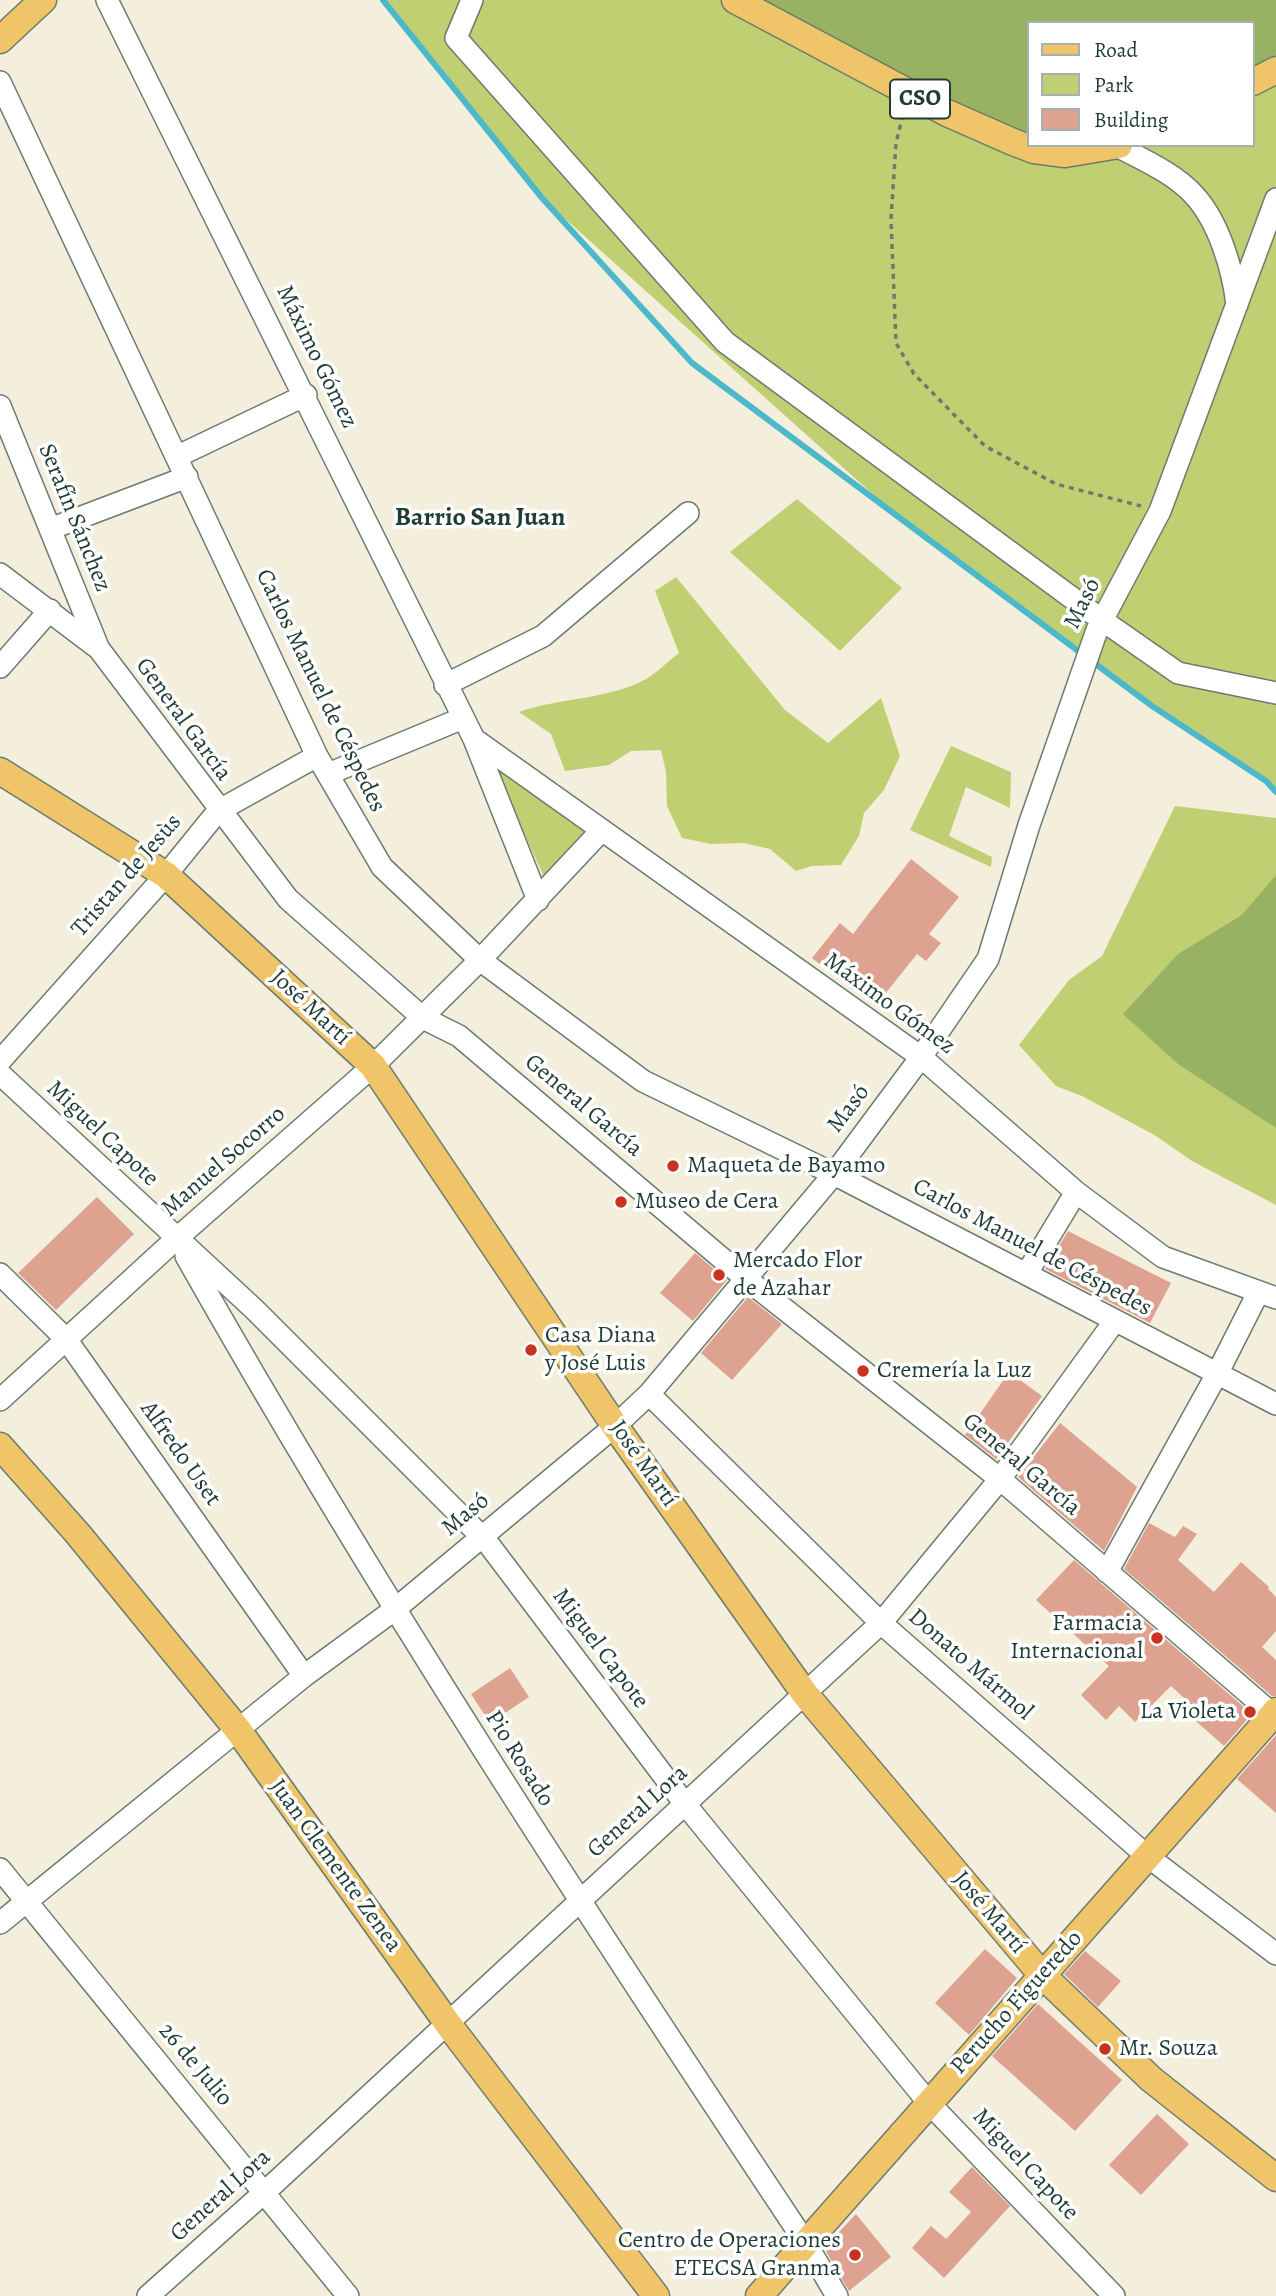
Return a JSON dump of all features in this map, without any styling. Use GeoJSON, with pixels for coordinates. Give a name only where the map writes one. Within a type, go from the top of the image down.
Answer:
{"type":"FeatureCollection","features":[{"type":"Feature","properties":{"kind":"main road"},"geometry":{"type":"LineString","coordinates":[[0,40],[43,0]]}},
{"type":"Feature","properties":{"kind":"main road","name":"CSO"},"geometry":{"type":"LineString","coordinates":[[735,0],[947,113],[1034,150],[1065,154],[1111,147]]}},
{"type":"Feature","properties":{"kind":"main road"},"geometry":{"type":"LineString","coordinates":[[1255,81],[1276,69]]}},
{"type":"Feature","properties":{"kind":"main road","name":"José Martí"},"geometry":{"type":"LineString","coordinates":[[0,771],[166,875],[373,1066],[615,1426],[806,1694],[1042,1975],[1151,2079],[1276,2178]]}},
{"type":"Feature","properties":{"kind":"main road","name":"Juan Clemente Zenea"},"geometry":{"type":"LineString","coordinates":[[0,1446],[78,1534],[238,1730],[448,2024],[656,2296]]}},
{"type":"Feature","properties":{"kind":"main road","name":"Perucho Figueredo"},"geometry":{"type":"LineString","coordinates":[[759,2296],[928,2102],[1275,1714]]}},
{"type":"Feature","properties":{"kind":"street","name":"Máximo Gómez"},"geometry":{"type":"LineString","coordinates":[[107,0],[474,739],[538,900]]}},
{"type":"Feature","properties":{"kind":"street"},"geometry":{"type":"LineString","coordinates":[[472,0],[456,38],[725,342],[1100,625],[1178,673],[1276,693]]}},
{"type":"Feature","properties":{"kind":"street","name":"Carlos Manuel de Céspedes"},"geometry":{"type":"LineString","coordinates":[[0,82],[323,765],[382,867],[480,960],[643,1082],[834,1174],[1276,1404]]}},
{"type":"Feature","properties":{"kind":"street"},"geometry":{"type":"LineString","coordinates":[[1120,147],[1168,173],[1195,196],[1212,224],[1227,261],[1238,309]]}},
{"type":"Feature","properties":{"kind":"street","name":"Masó"},"geometry":{"type":"LineString","coordinates":[[0,1923],[304,1676],[394,1610],[615,1426],[649,1394],[834,1174],[921,1057],[988,960],[1028,825],[1100,625],[1160,511],[1238,309],[1276,199]]}},
{"type":"Feature","properties":{"kind":"street"},"geometry":{"type":"LineString","coordinates":[[178,456],[306,396]]}},
{"type":"Feature","properties":{"kind":"street","name":"Serafín Sánchez"},"geometry":{"type":"LineString","coordinates":[[0,406],[99,649]]}},
{"type":"Feature","properties":{"kind":"street"},"geometry":{"type":"LineString","coordinates":[[50,529],[187,477]]}},
{"type":"Feature","properties":{"kind":"street"},"geometry":{"type":"LineString","coordinates":[[445,685],[543,636],[688,513]]}},
{"type":"Feature","properties":{"kind":"street","name":"General García"},"geometry":{"type":"LineString","coordinates":[[0,574],[99,649],[218,811],[288,900],[423,1018],[459,1036],[745,1278],[1000,1479],[1275,1714]]}},
{"type":"Feature","properties":{"kind":"street"},"geometry":{"type":"LineString","coordinates":[[0,667],[50,610]]}},
{"type":"Feature","properties":{"kind":"street","name":"Tristan de Jesùs"},"geometry":{"type":"LineString","coordinates":[[0,1061],[166,875],[218,811],[323,765],[463,718]]}},
{"type":"Feature","properties":{"kind":"street","name":"Máximo Gómez"},"geometry":{"type":"LineString","coordinates":[[474,739],[921,1057],[1076,1192],[1163,1257],[1267,1296]]}},
{"type":"Feature","properties":{"kind":"street","name":"Manuel Socorro"},"geometry":{"type":"LineString","coordinates":[[0,1400],[176,1239],[373,1066],[480,960],[602,830]]}},
{"type":"Feature","properties":{"kind":"street","name":"Miguel Capote"},"geometry":{"type":"LineString","coordinates":[[0,1074],[254,1309],[481,1536],[685,1804],[928,2102],[1114,2296]]}},
{"type":"Feature","properties":{"kind":"street"},"geometry":{"type":"LineString","coordinates":[[1027,1273],[1076,1192]]}},
{"type":"Feature","properties":{"kind":"street","name":"Pio Rosado"},"geometry":{"type":"LineString","coordinates":[[176,1239],[284,1429],[394,1610],[578,1901],[805,2242],[837,2296]]}},
{"type":"Feature","properties":{"kind":"street","name":"Alfredo Uset"},"geometry":{"type":"LineString","coordinates":[[0,1274],[66,1339],[304,1676]]}},
{"type":"Feature","properties":{"kind":"street"},"geometry":{"type":"LineString","coordinates":[[1107,1572],[1217,1374],[1267,1296]]}},
{"type":"Feature","properties":{"kind":"street","name":"General Lora"},"geometry":{"type":"LineString","coordinates":[[148,2296],[266,2192],[881,1623],[1000,1479],[1114,1322]]}},
{"type":"Feature","properties":{"kind":"street","name":"Donato Mármol"},"geometry":{"type":"LineString","coordinates":[[649,1394],[881,1623],[1147,1856],[1276,1954]]}},
{"type":"Feature","properties":{"kind":"street","name":"26 de Julio"},"geometry":{"type":"LineString","coordinates":[[0,1869],[266,2192],[348,2296]]}},
{"type":"Feature","properties":{"kind":"path"},"geometry":{"type":"LineString","coordinates":[[908,92],[896,144],[891,219],[896,343],[914,374],[985,446],[1056,484],[1160,511]]}},
{"type":"Feature","properties":{"kind":"green space"},"geometry":{"type":"Polygon","coordinates":[[[383,0],[735,0],[1013,142],[1028,142],[1028,147],[1255,147],[1255,79],[1276,69],[1276,788],[1152,706],[896,515],[542,198],[383,0]]]}},
{"type":"Feature","properties":{"kind":"green space"},"geometry":{"type":"Polygon","coordinates":[[[735,0],[1276,0],[1276,70],[1255,81],[1255,21],[1028,21],[1028,147],[1107,147],[1065,154],[1035,150],[947,113],[735,0]]]}},
{"type":"Feature","properties":{"kind":"green space"},"geometry":{"type":"Polygon","coordinates":[[[797,499],[902,588],[840,651],[730,552],[797,499]]]}},
{"type":"Feature","properties":{"kind":"green space"},"geometry":{"type":"Polygon","coordinates":[[[676,577],[785,710],[828,743],[881,698],[900,756],[884,790],[864,813],[859,836],[841,865],[812,866],[796,871],[770,849],[743,843],[711,844],[682,838],[667,806],[666,772],[661,750],[631,751],[609,765],[565,771],[551,734],[519,712],[625,688],[650,676],[679,653],[655,591],[676,577]]]}},
{"type":"Feature","properties":{"kind":"green space"},"geometry":{"type":"Polygon","coordinates":[[[951,746],[1011,772],[1010,808],[966,787],[949,836],[992,857],[991,867],[910,830],[951,746]]]}},
{"type":"Feature","properties":{"kind":"green space"},"geometry":{"type":"Polygon","coordinates":[[[493,765],[590,833],[544,877],[493,765]]]}},
{"type":"Feature","properties":{"kind":"green space"},"geometry":{"type":"Polygon","coordinates":[[[1175,806],[1276,818],[1276,1205],[1192,1161],[1156,1136],[1082,1096],[1056,1086],[1019,1045],[1069,980],[1102,956],[1175,806]]]}},
{"type":"Feature","properties":{"kind":"green space"},"geometry":{"type":"Polygon","coordinates":[[[1276,875],[1276,1128],[1178,1064],[1123,1014],[1178,954],[1242,915],[1276,875]]]}},
{"type":"Feature","properties":{"kind":"building"},"geometry":{"type":"Polygon","coordinates":[[[911,859],[959,897],[929,934],[941,943],[926,961],[917,954],[885,994],[850,966],[840,980],[812,958],[840,923],[853,934],[911,859]]]}},
{"type":"Feature","properties":{"kind":"building"},"geometry":{"type":"Polygon","coordinates":[[[97,1197],[134,1234],[56,1310],[18,1273],[97,1197]]]}},
{"type":"Feature","properties":{"kind":"building"},"geometry":{"type":"Polygon","coordinates":[[[1068,1231],[1171,1283],[1150,1323],[1045,1269],[1068,1231]]]}},
{"type":"Feature","properties":{"kind":"building"},"geometry":{"type":"Polygon","coordinates":[[[695,1253],[727,1280],[693,1321],[660,1293],[695,1253]]]}},
{"type":"Feature","properties":{"kind":"building"},"geometry":{"type":"Polygon","coordinates":[[[748,1297],[782,1324],[732,1380],[701,1353],[748,1297]]]}},
{"type":"Feature","properties":{"kind":"building"},"geometry":{"type":"Polygon","coordinates":[[[1009,1372],[1042,1396],[996,1459],[965,1435],[1009,1372]]]}},
{"type":"Feature","properties":{"kind":"building"},"geometry":{"type":"Polygon","coordinates":[[[1060,1423],[1137,1487],[1104,1551],[1018,1477],[1060,1423]]]}},
{"type":"Feature","properties":{"kind":"building"},"geometry":{"type":"Polygon","coordinates":[[[1149,1523],[1175,1537],[1183,1526],[1197,1534],[1178,1560],[1214,1592],[1241,1562],[1269,1587],[1276,1597],[1276,1631],[1262,1647],[1276,1660],[1276,1696],[1272,1696],[1124,1569],[1149,1523]]]}},
{"type":"Feature","properties":{"kind":"building"},"geometry":{"type":"Polygon","coordinates":[[[1074,1560],[1252,1714],[1224,1746],[1188,1714],[1194,1707],[1171,1686],[1135,1722],[1119,1706],[1106,1720],[1081,1695],[1109,1666],[1036,1600],[1074,1560]]]}},
{"type":"Feature","properties":{"kind":"building"},"geometry":{"type":"Polygon","coordinates":[[[510,1668],[529,1697],[490,1723],[471,1694],[510,1668]]]}},
{"type":"Feature","properties":{"kind":"building"},"geometry":{"type":"Polygon","coordinates":[[[1276,1735],[1276,1813],[1237,1779],[1276,1735]]]}},
{"type":"Feature","properties":{"kind":"building"},"geometry":{"type":"Polygon","coordinates":[[[985,1949],[1017,1978],[969,2035],[935,2003],[985,1949]]]}},
{"type":"Feature","properties":{"kind":"building"},"geometry":{"type":"Polygon","coordinates":[[[1085,1951],[1121,1981],[1098,2007],[1064,1974],[1085,1951]]]}},
{"type":"Feature","properties":{"kind":"building"},"geometry":{"type":"Polygon","coordinates":[[[1038,2004],[1122,2080],[1075,2131],[992,2056],[1038,2004]]]}},
{"type":"Feature","properties":{"kind":"building"},"geometry":{"type":"Polygon","coordinates":[[[1157,2114],[1189,2144],[1141,2195],[1109,2165],[1157,2114]]]}},
{"type":"Feature","properties":{"kind":"building"},"geometry":{"type":"Polygon","coordinates":[[[972,2167],[1010,2206],[944,2278],[912,2248],[931,2226],[946,2239],[971,2212],[949,2192],[972,2167]]]}},
{"type":"Feature","properties":{"kind":"building","name":"Centro de Operaciones ETECSA Granma"},"geometry":{"type":"Polygon","coordinates":[[[856,2214],[891,2257],[849,2291],[824,2248],[856,2214]]]}},
{"type":"Feature","properties":{"kind":"waterway"},"geometry":{"type":"LineString","coordinates":[[383,0],[542,198],[692,363],[1152,706],[1266,781],[1276,792]]}},
{"type":"Feature","properties":{"kind":"place","name":"Maqueta de Bayamo"},"geometry":{"type":"Point","coordinates":[673,1166]}},
{"type":"Feature","properties":{"kind":"place","name":"Museo de Cera"},"geometry":{"type":"Point","coordinates":[621,1202]}},
{"type":"Feature","properties":{"kind":"place","name":"Mercado Flor de Azahar"},"geometry":{"type":"Point","coordinates":[719,1275]}},
{"type":"Feature","properties":{"kind":"place","name":"Casa Diana y José Luis"},"geometry":{"type":"Point","coordinates":[531,1350]}},
{"type":"Feature","properties":{"kind":"place","name":"Cremería la Luz"},"geometry":{"type":"Point","coordinates":[863,1371]}},
{"type":"Feature","properties":{"kind":"place","name":"Farmacia Internacional"},"geometry":{"type":"Point","coordinates":[1157,1638]}},
{"type":"Feature","properties":{"kind":"place","name":"La Violeta"},"geometry":{"type":"Point","coordinates":[1250,1712]}},
{"type":"Feature","properties":{"kind":"place","name":"Mr. Souza"},"geometry":{"type":"Point","coordinates":[1105,2049]}},
{"type":"Feature","properties":{"kind":"place","name":"Centro de Operaciones ETECSA Granma"},"geometry":{"type":"Point","coordinates":[855,2255]}},
{"type":"Feature","properties":{"kind":"district","name":"Barrio San Juan"},"geometry":{"type":"Point","coordinates":[480,519]}}]}
